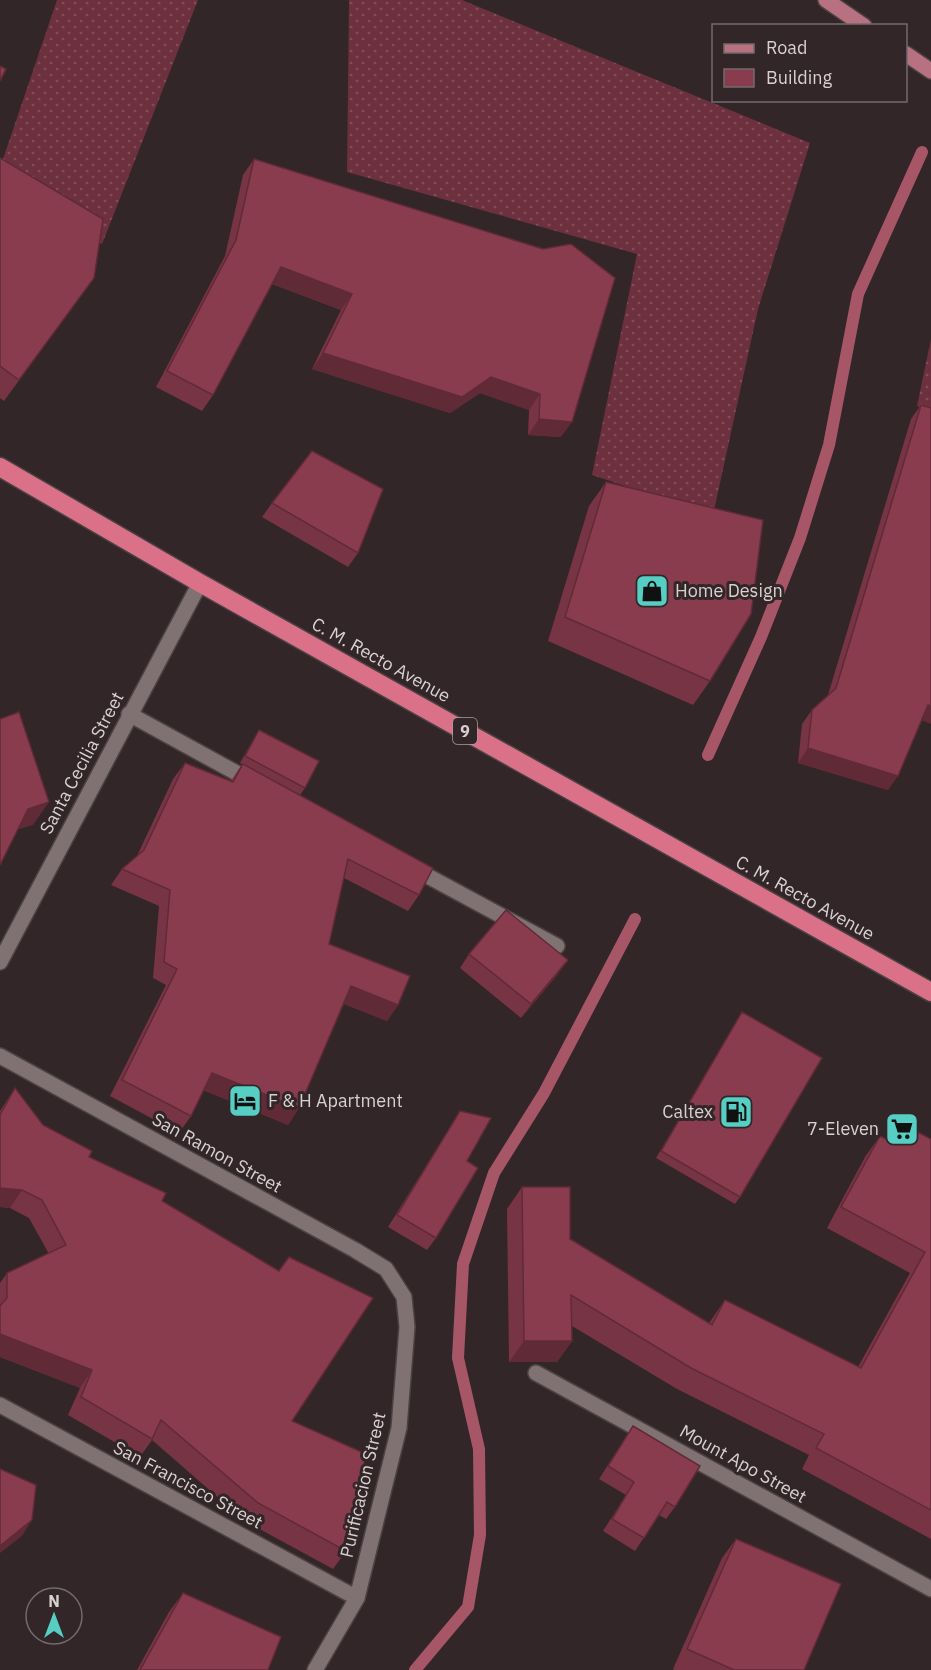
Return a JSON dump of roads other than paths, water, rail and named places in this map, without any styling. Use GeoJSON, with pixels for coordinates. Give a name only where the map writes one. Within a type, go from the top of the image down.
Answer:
{"type":"FeatureCollection","features":[{"type":"Feature","properties":{"kind":"highway","name":"C. M. Recto Avenue"},"geometry":{"type":"LineString","coordinates":[[0,467],[200,583],[931,992]]}},
{"type":"Feature","properties":{"kind":"main road"},"geometry":{"type":"LineString","coordinates":[[826,0],[861,24]]}},
{"type":"Feature","properties":{"kind":"main road"},"geometry":{"type":"LineString","coordinates":[[907,55],[931,71]]}},
{"type":"Feature","properties":{"kind":"street","name":"Santa Cecilia Street"},"geometry":{"type":"LineString","coordinates":[[0,962],[200,583]]}},
{"type":"Feature","properties":{"kind":"street"},"geometry":{"type":"LineString","coordinates":[[129,714],[265,788]]}},
{"type":"Feature","properties":{"kind":"street"},"geometry":{"type":"LineString","coordinates":[[400,861],[557,946]]}},
{"type":"Feature","properties":{"kind":"street","name":"San Ramon Street"},"geometry":{"type":"LineString","coordinates":[[0,1056],[355,1250],[386,1269],[404,1297]]}},
{"type":"Feature","properties":{"kind":"street","name":"Purificacion Street"},"geometry":{"type":"LineString","coordinates":[[315,1670],[357,1598],[399,1428],[407,1327],[404,1297]]}},
{"type":"Feature","properties":{"kind":"street","name":"Mount Apo Street"},"geometry":{"type":"LineString","coordinates":[[536,1373],[929,1583]]}},
{"type":"Feature","properties":{"kind":"street","name":"San Francisco Street"},"geometry":{"type":"LineString","coordinates":[[0,1405],[357,1598]]}},
{"type":"Feature","properties":{"kind":"waterway"},"geometry":{"type":"LineString","coordinates":[[708,755],[761,637],[800,538],[829,445],[858,294],[922,152]]}},
{"type":"Feature","properties":{"kind":"waterway"},"geometry":{"type":"LineString","coordinates":[[415,1670],[468,1607],[480,1535],[479,1449],[458,1358],[463,1264],[494,1173],[544,1093],[635,919]]}},
{"type":"Feature","properties":{"kind":"place","name":"Home Design"},"geometry":{"type":"Point","coordinates":[652,591]}},
{"type":"Feature","properties":{"kind":"place","name":"F & H Apartment"},"geometry":{"type":"Point","coordinates":[245,1101]}},
{"type":"Feature","properties":{"kind":"place","name":"Caltex"},"geometry":{"type":"Point","coordinates":[736,1112]}},
{"type":"Feature","properties":{"kind":"place","name":"7-Eleven"},"geometry":{"type":"Point","coordinates":[902,1129]}}]}
